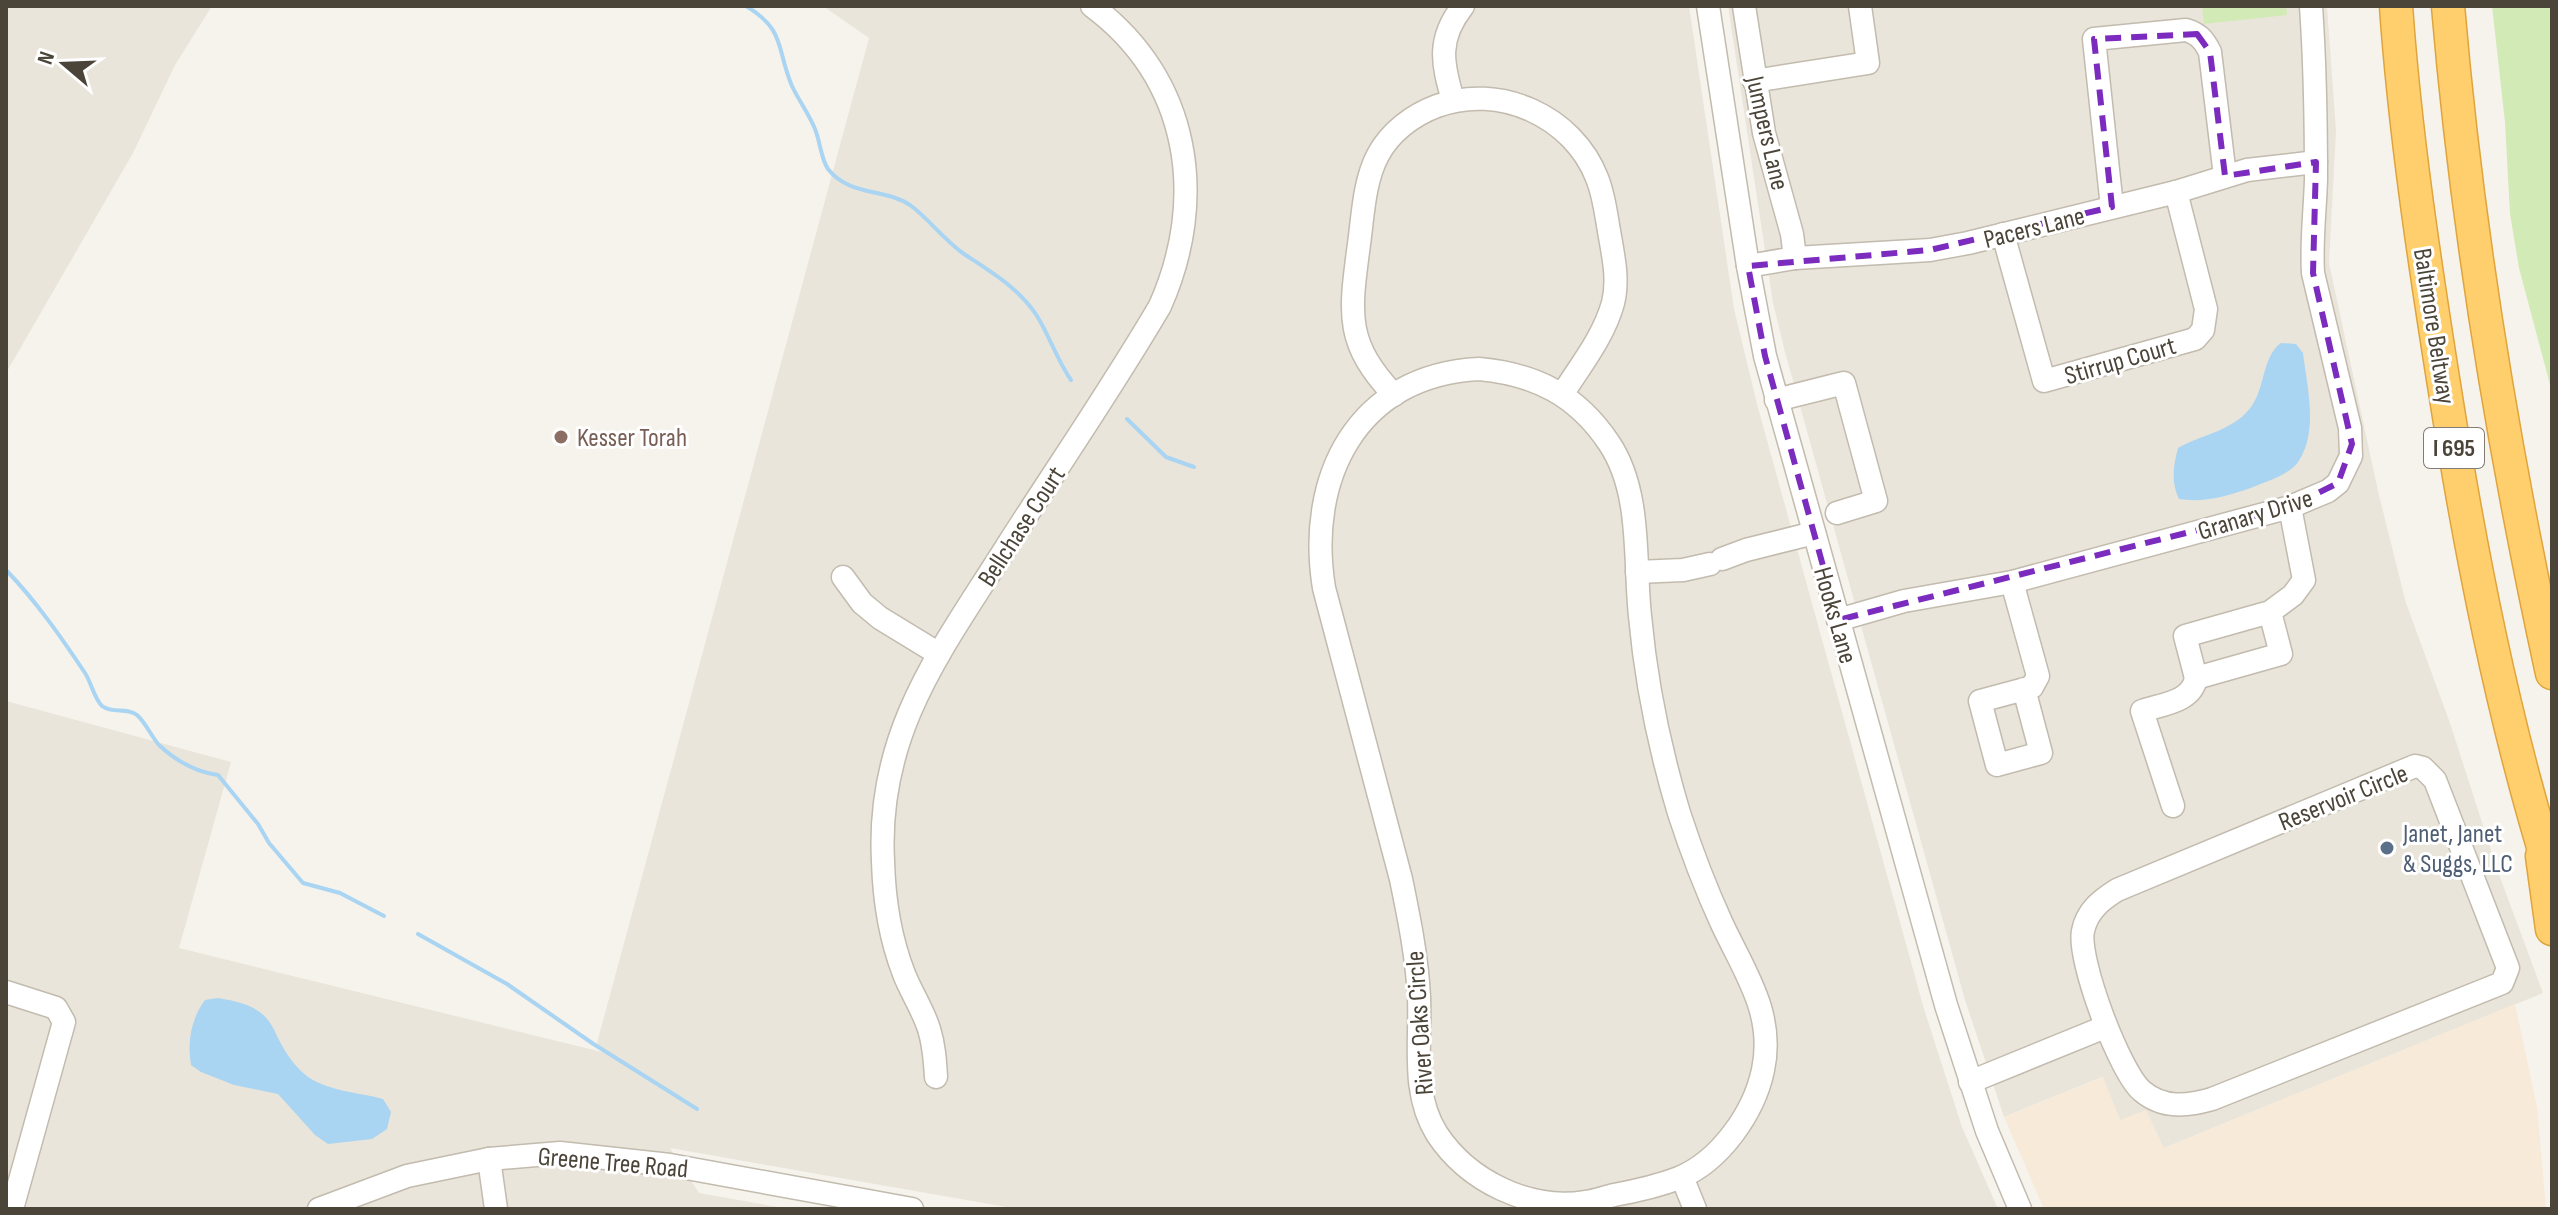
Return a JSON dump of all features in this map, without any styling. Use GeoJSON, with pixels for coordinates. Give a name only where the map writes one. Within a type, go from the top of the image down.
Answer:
{"type":"FeatureCollection","features":[{"type":"Feature","properties":{"kind":"highway","name":"Baltimore Beltway"},"geometry":{"type":"LineString","coordinates":[[2393,6],[2413,180],[2458,470],[2502,693],[2552,876]]}},
{"type":"Feature","properties":{"kind":"highway","name":"Baltimore Beltway"},"geometry":{"type":"LineString","coordinates":[[2450,6],[2451,52],[2483,308],[2509,465],[2552,673]]}},
{"type":"Feature","properties":{"kind":"highway"},"geometry":{"type":"LineString","coordinates":[[2539,833],[2552,929]]}},
{"type":"Feature","properties":{"kind":"street","name":"Bellchase Court"},"geometry":{"type":"LineString","coordinates":[[936,1077],[928,1026],[904,973],[894,942],[884,890],[882,829],[894,752],[923,680],[1160,306],[1178,260],[1185,227],[1187,199],[1182,145],[1174,118],[1139,50],[1092,6]]}},
{"type":"Feature","properties":{"kind":"street"},"geometry":{"type":"LineString","coordinates":[[1453,100],[1443,67],[1443,53],[1450,26],[1463,6]]}},
{"type":"Feature","properties":{"kind":"street","name":"Hooks Lane"},"geometry":{"type":"LineString","coordinates":[[1708,6],[1759,332],[1776,400],[1946,1005],[1987,1131],[2020,1209]]}},
{"type":"Feature","properties":{"kind":"street","name":"Jumpers Lane"},"geometry":{"type":"LineString","coordinates":[[1744,6],[1764,133],[1789,223],[1795,258]]}},
{"type":"Feature","properties":{"kind":"street"},"geometry":{"type":"LineString","coordinates":[[1754,81],[1868,63],[1860,6]]}},
{"type":"Feature","properties":{"kind":"street","name":"Granary Drive"},"geometry":{"type":"LineString","coordinates":[[1838,620],[1904,601],[2012,582],[2290,507],[2328,491],[2338,483],[2348,466],[2352,444],[2313,273],[2311,249],[2316,111],[2311,6]]}},
{"type":"Feature","properties":{"kind":"street"},"geometry":{"type":"LineString","coordinates":[[2112,207],[2094,39],[2186,30],[2197,34],[2205,42],[2210,52],[2225,176]]}},
{"type":"Feature","properties":{"kind":"street"},"geometry":{"type":"LineString","coordinates":[[1394,395],[1365,361],[1354,324],[1354,284],[1372,168],[1390,138],[1416,115],[1453,100],[1490,99],[1526,106],[1560,126],[1578,144],[1597,177],[1615,267],[1614,299],[1596,342],[1563,393]]}},
{"type":"Feature","properties":{"kind":"street","name":"Pacers Lane"},"geometry":{"type":"LineString","coordinates":[[1748,266],[1795,258],[1930,250],[2176,192],[2247,170],[2316,162]]}},
{"type":"Feature","properties":{"kind":"street","name":"Stirrup Court"},"geometry":{"type":"LineString","coordinates":[[2003,234],[2044,381],[2195,339],[2203,330],[2206,309],[2176,192]]}},
{"type":"Feature","properties":{"kind":"street","name":"River Oaks Circle"},"geometry":{"type":"LineString","coordinates":[[1479,369],[1522,377],[1563,393],[1599,429],[1619,461],[1627,484],[1646,660],[1679,813],[1722,922],[1758,994],[1767,1039],[1757,1092],[1744,1118],[1716,1151],[1682,1177],[1583,1206],[1528,1198],[1477,1176],[1463,1165],[1437,1134],[1422,1098],[1419,997],[1410,920],[1324,588],[1319,551],[1325,496],[1339,458],[1363,422],[1394,395],[1424,378],[1479,369]]}},
{"type":"Feature","properties":{"kind":"street"},"geometry":{"type":"LineString","coordinates":[[1776,400],[1844,383],[1876,501],[1837,513]]}},
{"type":"Feature","properties":{"kind":"street"},"geometry":{"type":"LineString","coordinates":[[2173,806],[2142,711],[2183,698],[2195,687],[2196,678],[2185,636],[2270,612],[2293,595],[2304,580],[2290,507]]}},
{"type":"Feature","properties":{"kind":"street"},"geometry":{"type":"LineString","coordinates":[[1637,572],[1683,570],[1814,533]]}},
{"type":"Feature","properties":{"kind":"street"},"geometry":{"type":"LineString","coordinates":[[843,577],[862,603],[939,654]]}},
{"type":"Feature","properties":{"kind":"street"},"geometry":{"type":"LineString","coordinates":[[2012,582],[2038,676],[2036,683],[2024,689]]}},
{"type":"Feature","properties":{"kind":"street"},"geometry":{"type":"LineString","coordinates":[[2196,678],[2281,654],[2270,612]]}},
{"type":"Feature","properties":{"kind":"street","name":"Reservoir Circle"},"geometry":{"type":"LineString","coordinates":[[2408,768],[2423,768],[2435,780],[2508,968],[2502,983],[2192,1105],[2165,1103],[2141,1091],[2131,1079],[2105,1027],[2083,949],[2082,934],[2100,901],[2117,890],[2408,768]]}},
{"type":"Feature","properties":{"kind":"street"},"geometry":{"type":"LineString","coordinates":[[6,992],[56,1008],[64,1022],[12,1209]]}},
{"type":"Feature","properties":{"kind":"street"},"geometry":{"type":"LineString","coordinates":[[1970,1082],[2105,1027]]}},
{"type":"Feature","properties":{"kind":"street","name":"Greene Tree Road"},"geometry":{"type":"LineString","coordinates":[[319,1209],[407,1176],[489,1159],[560,1153],[628,1159],[731,1175],[912,1209]]}},
{"type":"Feature","properties":{"kind":"street"},"geometry":{"type":"LineString","coordinates":[[489,1159],[496,1209]]}},
{"type":"Feature","properties":{"kind":"street"},"geometry":{"type":"LineString","coordinates":[[1682,1177],[1695,1209]]}},
{"type":"Feature","properties":{"kind":"highlighted area"},"geometry":{"type":"Polygon","coordinates":[[[2197,34],[2210,52],[2225,176],[2316,162],[2313,273],[2352,444],[2338,483],[2290,507],[1838,620],[1765,356],[1748,266],[1930,250],[2112,207],[2094,39],[2197,34]]]}},
{"type":"Feature","properties":{"kind":"shaded area"},"geometry":{"type":"Polygon","coordinates":[[[6,6],[212,6],[175,65],[133,153],[6,373],[6,6]]]}},
{"type":"Feature","properties":{"kind":"shaded area"},"geometry":{"type":"Polygon","coordinates":[[[823,6],[1689,6],[1734,309],[1757,404],[1924,1009],[1962,1127],[1998,1209],[1018,1209],[670,1148],[699,1193],[789,1209],[6,1209],[6,701],[231,762],[179,948],[602,1052],[597,1043],[869,38],[823,6]]]}},
{"type":"Feature","properties":{"kind":"shaded area"},"geometry":{"type":"Polygon","coordinates":[[[1728,6],[2327,6],[2336,131],[2329,263],[2378,491],[2406,603],[2543,993],[2164,1148],[2120,1120],[2102,1077],[2004,1117],[1965,1000],[1785,352],[1773,303],[1728,6]]]}},
{"type":"Feature","properties":{"kind":"shaded area"},"geometry":{"type":"Polygon","coordinates":[[[2515,1004],[2537,1107],[2546,1209],[2044,1209],[2004,1117],[2103,1077],[2120,1120],[2146,1110],[2164,1148],[2515,1004]]]}},
{"type":"Feature","properties":{"kind":"green space"},"geometry":{"type":"Polygon","coordinates":[[[2202,6],[2286,6],[2287,15],[2204,24],[2202,6]]]}},
{"type":"Feature","properties":{"kind":"green space"},"geometry":{"type":"Polygon","coordinates":[[[2492,6],[2552,6],[2552,392],[2519,268],[2510,214],[2505,122],[2492,6]]]}},
{"type":"Feature","properties":{"kind":"water"},"geometry":{"type":"Polygon","coordinates":[[[2281,343],[2296,344],[2303,353],[2310,421],[2300,459],[2286,473],[2226,496],[2179,499],[2174,474],[2178,448],[2228,426],[2246,413],[2257,396],[2271,355],[2281,343]]]}},
{"type":"Feature","properties":{"kind":"water"},"geometry":{"type":"Polygon","coordinates":[[[218,998],[240,1003],[264,1016],[289,1057],[309,1078],[329,1087],[383,1099],[391,1112],[387,1129],[372,1139],[328,1144],[315,1135],[278,1094],[234,1085],[191,1065],[190,1039],[196,1015],[205,1000],[218,998]]]}},
{"type":"Feature","properties":{"kind":"waterway"},"geometry":{"type":"LineString","coordinates":[[746,6],[768,23],[774,32],[792,86],[815,129],[828,169],[847,184],[910,205],[957,248],[1013,289],[1037,316],[1071,380]]}},
{"type":"Feature","properties":{"kind":"waterway"},"geometry":{"type":"LineString","coordinates":[[1127,419],[1166,457],[1194,467]]}},
{"type":"Feature","properties":{"kind":"waterway"},"geometry":{"type":"LineString","coordinates":[[6,570],[57,633],[85,673],[102,706],[137,715],[159,745],[172,756],[194,768],[218,775],[303,883],[340,893],[384,916]]}},
{"type":"Feature","properties":{"kind":"waterway"},"geometry":{"type":"LineString","coordinates":[[418,934],[507,984],[592,1043],[697,1109]]}},
{"type":"Feature","properties":{"kind":"place","name":"Kesser Torah"},"geometry":{"type":"Point","coordinates":[561,437]}},
{"type":"Feature","properties":{"kind":"place","name":"Janet, Janet & Suggs, LLC"},"geometry":{"type":"Point","coordinates":[2387,848]}}]}
